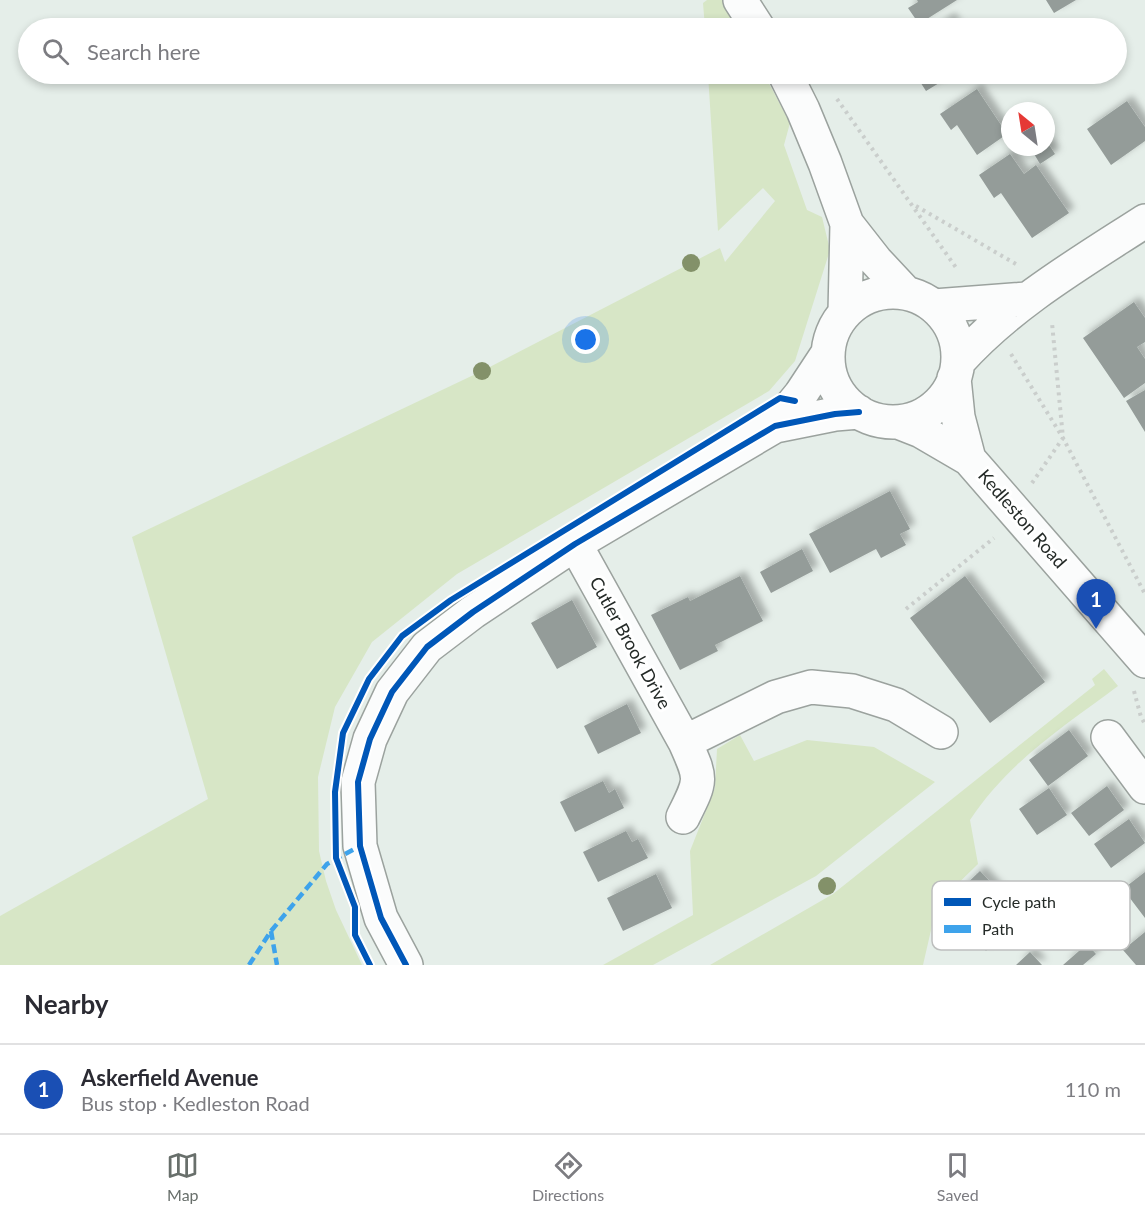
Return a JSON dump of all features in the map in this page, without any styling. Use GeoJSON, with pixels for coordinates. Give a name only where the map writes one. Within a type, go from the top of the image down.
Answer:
{"type":"FeatureCollection","features":[{"type":"Feature","properties":{"kind":"street"},"geometry":{"type":"LineString","coordinates":[[740,0],[752,18]]}},
{"type":"Feature","properties":{"kind":"street"},"geometry":{"type":"LineString","coordinates":[[789,84],[820,152],[847,224],[876,261],[919,299],[945,317],[953,331],[957,346],[956,370]]}},
{"type":"Feature","properties":{"kind":"street"},"geometry":{"type":"LineString","coordinates":[[828,353],[834,384],[840,395],[859,412],[878,420],[898,422],[912,418],[938,403],[948,391],[956,370],[970,348],[1026,299],[1145,221]]}},
{"type":"Feature","properties":{"kind":"street"},"geometry":{"type":"LineString","coordinates":[[845,313],[847,224]]}},
{"type":"Feature","properties":{"kind":"street"},"geometry":{"type":"LineString","coordinates":[[775,426],[801,394],[828,353],[835,327],[857,302],[872,295],[888,292],[919,299],[1026,299]]}},
{"type":"Feature","properties":{"kind":"street","name":"Kedleston Road"},"geometry":{"type":"LineString","coordinates":[[956,370],[958,417],[969,459]]}},
{"type":"Feature","properties":{"kind":"street"},"geometry":{"type":"LineString","coordinates":[[406,965],[381,918],[360,846],[358,782],[370,739],[392,692],[427,647],[473,612],[575,544],[775,426],[835,414],[859,412]]}},
{"type":"Feature","properties":{"kind":"street","name":"Kedleston Road"},"geometry":{"type":"LineString","coordinates":[[898,422],[921,431],[969,459],[1145,661]]}},
{"type":"Feature","properties":{"kind":"street","name":"Cutler Brook Drive"},"geometry":{"type":"LineString","coordinates":[[575,544],[685,742],[698,772],[696,790],[683,817]]}},
{"type":"Feature","properties":{"kind":"street"},"geometry":{"type":"LineString","coordinates":[[685,742],[776,697],[811,687],[852,691],[896,705],[941,732]]}},
{"type":"Feature","properties":{"kind":"street"},"geometry":{"type":"LineString","coordinates":[[1108,738],[1145,787]]}},
{"type":"Feature","properties":{"kind":"path"},"geometry":{"type":"LineString","coordinates":[[913,204],[1024,269],[1057,279],[1050,310],[1063,438]]}},
{"type":"Feature","properties":{"kind":"path"},"geometry":{"type":"LineString","coordinates":[[906,609],[1002,531]]}},
{"type":"Feature","properties":{"kind":"green space"},"geometry":{"type":"Polygon","coordinates":[[[707,0],[724,0],[734,18],[704,18],[703,3],[707,0]]]}},
{"type":"Feature","properties":{"kind":"green space"},"geometry":{"type":"Polygon","coordinates":[[[709,84],[769,84],[790,123],[784,145],[807,210],[822,217],[830,250],[795,361],[769,391],[457,574],[372,642],[335,707],[318,777],[319,851],[326,881],[336,910],[362,965],[0,965],[0,916],[208,799],[132,537],[482,371],[720,248],[725,262],[775,201],[763,188],[718,231],[709,84]]]}},
{"type":"Feature","properties":{"kind":"green space"},"geometry":{"type":"Polygon","coordinates":[[[1104,669],[1118,686],[1057,731],[1019,763],[985,799],[970,820],[978,864],[961,881],[932,881],[932,926],[923,965],[710,965],[833,894],[1095,685],[1092,679],[1104,669]]]}},
{"type":"Feature","properties":{"kind":"green space"},"geometry":{"type":"Polygon","coordinates":[[[740,735],[754,761],[807,740],[874,747],[935,782],[816,876],[653,965],[603,965],[693,915],[690,851],[715,788],[717,749],[740,735]]]}},
{"type":"Feature","properties":{"kind":"building"},"geometry":{"type":"Polygon","coordinates":[[[917,0],[957,0],[928,18],[915,18],[908,8],[918,2],[917,0]]]}},
{"type":"Feature","properties":{"kind":"building"},"geometry":{"type":"Polygon","coordinates":[[[1046,0],[1076,0],[1054,13],[1046,0]]]}},
{"type":"Feature","properties":{"kind":"building"},"geometry":{"type":"Polygon","coordinates":[[[921,84],[938,84],[926,91],[921,84]]]}},
{"type":"Feature","properties":{"kind":"building"},"geometry":{"type":"Polygon","coordinates":[[[977,89],[1001,125],[1001,138],[977,155],[957,125],[951,130],[940,114],[977,89]]]}},
{"type":"Feature","properties":{"kind":"building"},"geometry":{"type":"Polygon","coordinates":[[[1127,101],[1145,127],[1145,141],[1111,165],[1087,129],[1127,101]]]}},
{"type":"Feature","properties":{"kind":"building"},"geometry":{"type":"Polygon","coordinates":[[[1007,156],[1011,156],[1024,174],[1036,165],[1069,213],[1032,238],[1001,193],[994,198],[979,175],[1007,156]]]}},
{"type":"Feature","properties":{"kind":"building"},"geometry":{"type":"Polygon","coordinates":[[[1035,156],[1052,156],[1040,164],[1035,156]]]}},
{"type":"Feature","properties":{"kind":"building"},"geometry":{"type":"Polygon","coordinates":[[[1134,302],[1145,318],[1145,342],[1137,347],[1145,359],[1145,383],[1124,398],[1083,338],[1134,302]]]}},
{"type":"Feature","properties":{"kind":"building"},"geometry":{"type":"Polygon","coordinates":[[[1145,390],[1145,432],[1126,401],[1145,390]]]}},
{"type":"Feature","properties":{"kind":"building"},"geometry":{"type":"Polygon","coordinates":[[[890,491],[910,529],[900,534],[906,545],[881,558],[876,549],[830,573],[809,534],[890,491]]]}},
{"type":"Feature","properties":{"kind":"building"},"geometry":{"type":"Polygon","coordinates":[[[802,549],[813,571],[771,593],[760,572],[802,549]]]}},
{"type":"Feature","properties":{"kind":"building"},"geometry":{"type":"Polygon","coordinates":[[[740,576],[763,621],[715,645],[718,651],[680,670],[651,615],[688,597],[690,601],[740,576]]]}},
{"type":"Feature","properties":{"kind":"building"},"geometry":{"type":"Polygon","coordinates":[[[965,576],[1045,682],[990,723],[910,618],[965,576]]]}},
{"type":"Feature","properties":{"kind":"building"},"geometry":{"type":"Polygon","coordinates":[[[572,600],[597,647],[557,669],[531,623],[572,600]]]}},
{"type":"Feature","properties":{"kind":"building"},"geometry":{"type":"Polygon","coordinates":[[[627,704],[641,733],[598,754],[584,726],[627,704]]]}},
{"type":"Feature","properties":{"kind":"building"},"geometry":{"type":"Polygon","coordinates":[[[1069,730],[1088,756],[1048,786],[1029,760],[1069,730]]]}},
{"type":"Feature","properties":{"kind":"building"},"geometry":{"type":"Polygon","coordinates":[[[603,781],[609,793],[615,789],[624,808],[575,832],[560,802],[603,781]]]}},
{"type":"Feature","properties":{"kind":"building"},"geometry":{"type":"Polygon","coordinates":[[[1107,786],[1124,810],[1089,836],[1071,813],[1107,786]]]}},
{"type":"Feature","properties":{"kind":"building"},"geometry":{"type":"Polygon","coordinates":[[[1049,788],[1067,815],[1037,835],[1019,809],[1049,788]]]}},
{"type":"Feature","properties":{"kind":"building"},"geometry":{"type":"Polygon","coordinates":[[[1129,819],[1145,843],[1111,868],[1094,844],[1129,819]]]}},
{"type":"Feature","properties":{"kind":"building"},"geometry":{"type":"Polygon","coordinates":[[[626,831],[632,842],[638,839],[648,858],[598,882],[583,852],[626,831]]]}},
{"type":"Feature","properties":{"kind":"building"},"geometry":{"type":"Polygon","coordinates":[[[980,871],[990,881],[969,881],[980,871]]]}},
{"type":"Feature","properties":{"kind":"building"},"geometry":{"type":"Polygon","coordinates":[[[1145,872],[1145,918],[1130,898],[1130,884],[1145,872]]]}},
{"type":"Feature","properties":{"kind":"building"},"geometry":{"type":"Polygon","coordinates":[[[656,874],[672,908],[623,931],[607,898],[656,874]]]}},
{"type":"Feature","properties":{"kind":"building"},"geometry":{"type":"Polygon","coordinates":[[[1145,932],[1145,965],[1136,965],[1123,950],[1130,950],[1130,944],[1145,932]]]}},
{"type":"Feature","properties":{"kind":"building"},"geometry":{"type":"Polygon","coordinates":[[[1080,950],[1092,950],[1096,954],[1083,965],[1063,965],[1080,950]]]}},
{"type":"Feature","properties":{"kind":"building"},"geometry":{"type":"Polygon","coordinates":[[[1030,952],[1042,965],[1016,965],[1030,952]]]}},
{"type":"Feature","properties":{"kind":"marked path"},"geometry":{"type":"LineString","coordinates":[[249,965],[271,931],[327,864],[360,846]]}},
{"type":"Feature","properties":{"kind":"marked path"},"geometry":{"type":"LineString","coordinates":[[271,931],[277,965]]}},
{"type":"Feature","properties":{"kind":"cycle path"},"geometry":{"type":"LineString","coordinates":[[370,965],[355,935],[355,907],[336,858],[335,792],[343,733],[369,679],[402,636],[451,600],[780,398],[795,401]]}},
{"type":"Feature","properties":{"kind":"cycle path"},"geometry":{"type":"LineString","coordinates":[[406,965],[381,918],[360,846],[358,782],[370,739],[392,692],[427,647],[473,612],[575,544],[775,426],[835,414],[859,412]]}},
{"type":"Feature","properties":{"kind":"place","name":"Askerfield Avenue"},"geometry":{"type":"Point","coordinates":[1096,629]}}]}
